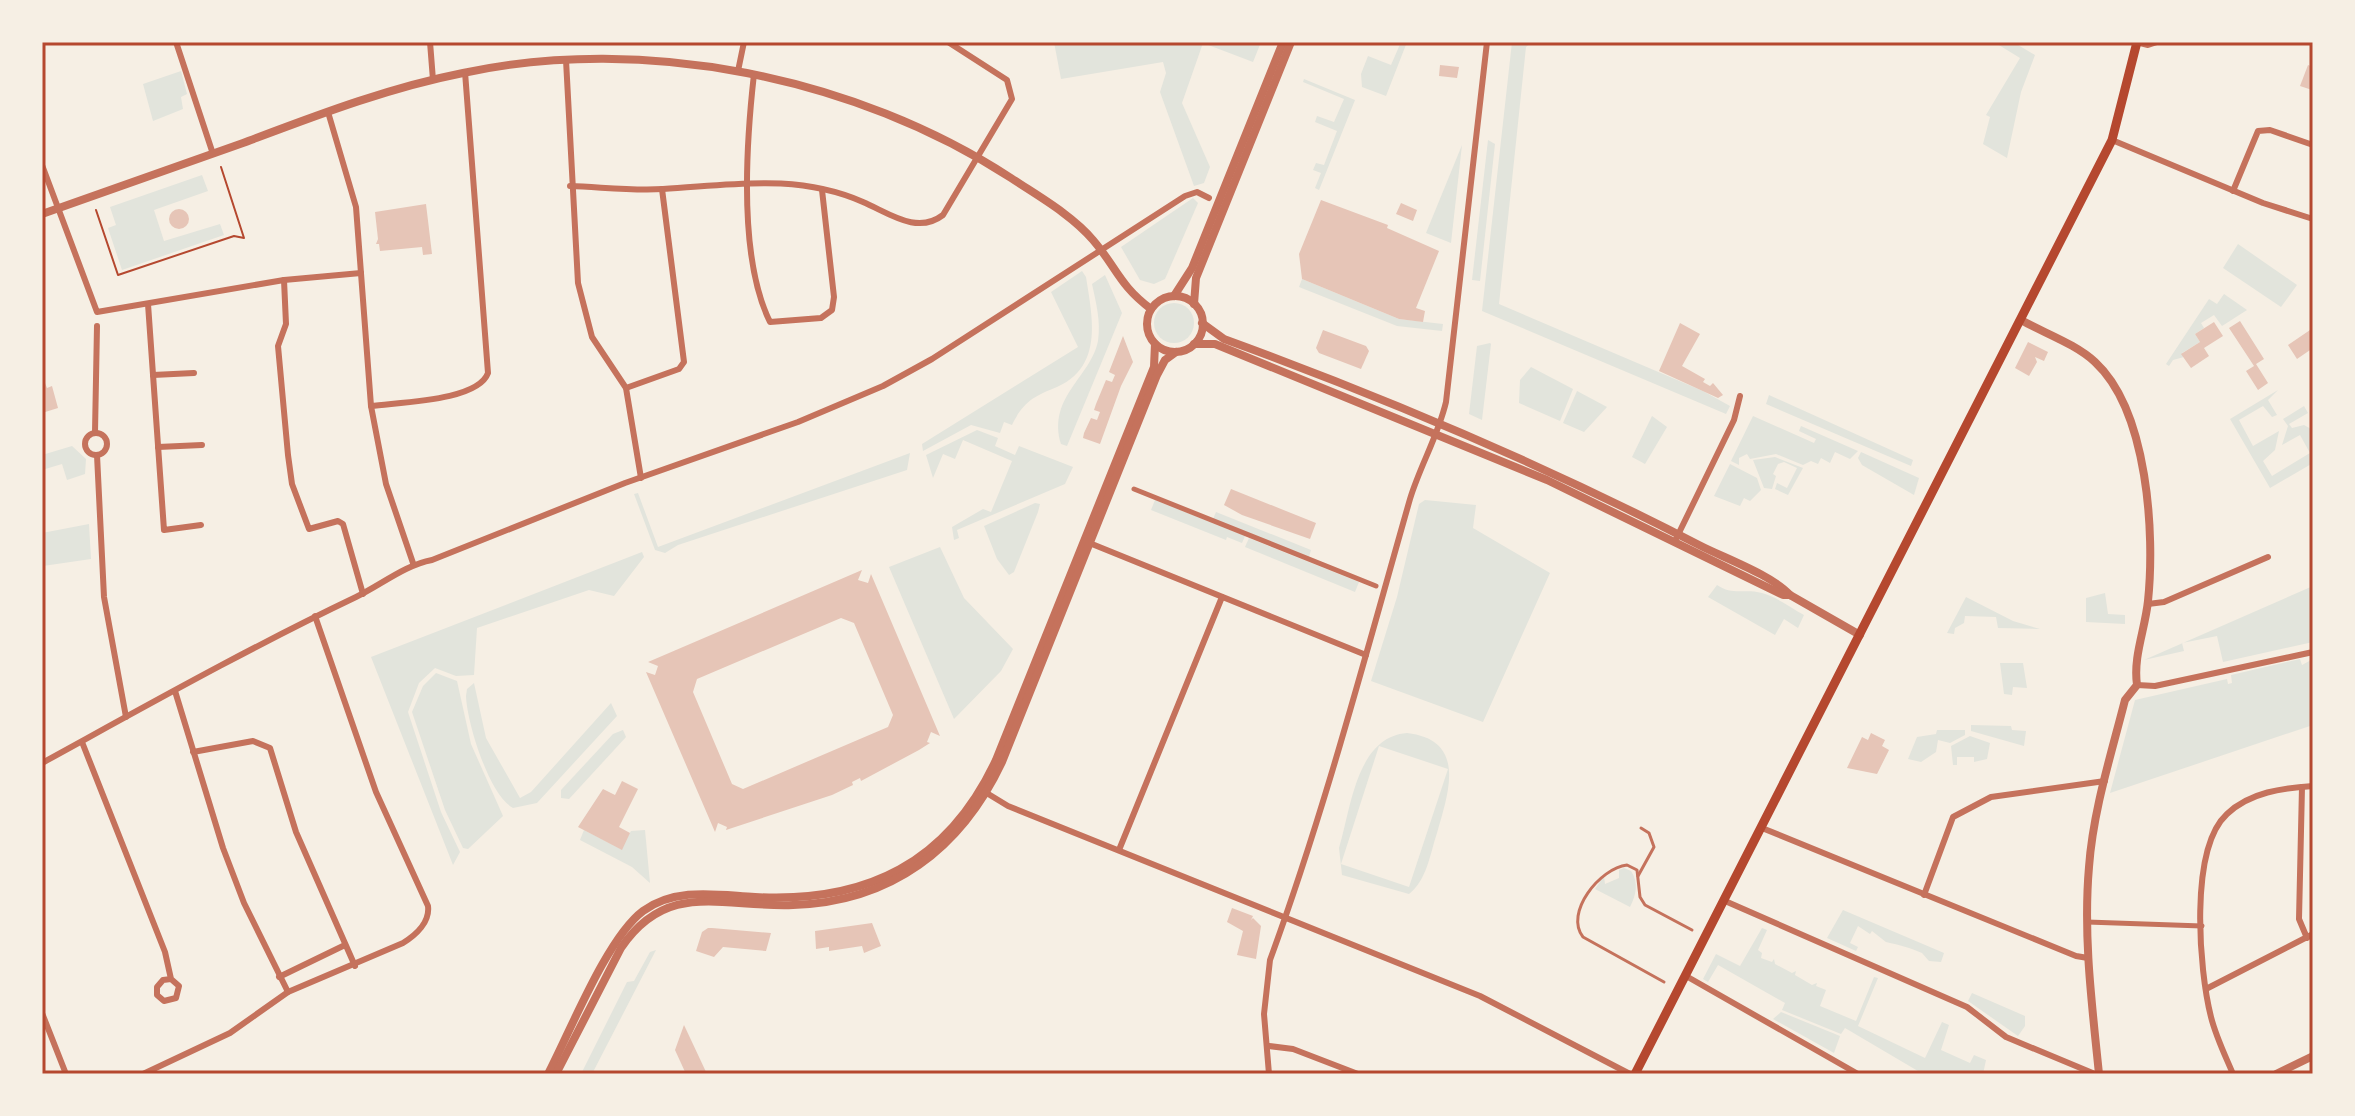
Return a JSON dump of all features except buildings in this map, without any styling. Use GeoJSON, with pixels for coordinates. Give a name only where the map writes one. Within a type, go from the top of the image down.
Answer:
{"type":"FeatureCollection","features":[{"type":"Feature","properties":{"kind":"main road"},"geometry":{"type":"LineString","coordinates":[[1632,1074],[1725,901],[2112,140],[2137,42]]}},
{"type":"Feature","properties":{"kind":"street"},"geometry":{"type":"LineString","coordinates":[[176,42],[213,154]]}},
{"type":"Feature","properties":{"kind":"street"},"geometry":{"type":"LineString","coordinates":[[430,42],[433,80]]}},
{"type":"Feature","properties":{"kind":"street"},"geometry":{"type":"LineString","coordinates":[[738,71],[744,42]]}},
{"type":"Feature","properties":{"kind":"street"},"geometry":{"type":"LineString","coordinates":[[570,186],[662,189],[747,181],[822,190],[859,200],[907,222],[925,225],[943,215],[1010,107],[1012,92],[1001,75],[948,42]]}},
{"type":"Feature","properties":{"kind":"street"},"geometry":{"type":"LineString","coordinates":[[1174,296],[1192,268],[1283,42]]}},
{"type":"Feature","properties":{"kind":"street"},"geometry":{"type":"LineString","coordinates":[[1291,42],[1196,278],[1194,304],[1202,323],[1224,339],[1438,429],[1676,538],[1783,595],[1790,595],[1860,635]]}},
{"type":"Feature","properties":{"kind":"street"},"geometry":{"type":"LineString","coordinates":[[1269,1074],[1264,1014],[1267,974],[1366,655],[1414,486],[1446,402],[1487,42]]}},
{"type":"Feature","properties":{"kind":"street"},"geometry":{"type":"LineString","coordinates":[[2137,42],[2148,45],[2157,42]]}},
{"type":"Feature","properties":{"kind":"street"},"geometry":{"type":"LineString","coordinates":[[566,60],[575,265],[586,319],[601,354],[626,388],[641,478]]}},
{"type":"Feature","properties":{"kind":"street"},"geometry":{"type":"LineString","coordinates":[[42,214],[328,112],[465,72],[566,60],[684,65],[754,74],[842,97],[885,113],[977,158],[1073,222],[1101,250],[1124,289],[1151,309]]}},
{"type":"Feature","properties":{"kind":"street"},"geometry":{"type":"LineString","coordinates":[[371,406],[471,392],[486,380],[488,373],[465,72]]}},
{"type":"Feature","properties":{"kind":"street"},"geometry":{"type":"LineString","coordinates":[[754,74],[747,181],[753,251],[770,322],[821,318],[832,310],[834,297],[822,190]]}},
{"type":"Feature","properties":{"kind":"street"},"geometry":{"type":"LineString","coordinates":[[328,112],[356,207],[371,406],[386,484],[413,563]]}},
{"type":"Feature","properties":{"kind":"street"},"geometry":{"type":"LineString","coordinates":[[2233,191],[2258,131],[2270,130],[2313,145]]}},
{"type":"Feature","properties":{"kind":"street"},"geometry":{"type":"LineString","coordinates":[[2112,140],[2233,191],[2313,219]]}},
{"type":"Feature","properties":{"kind":"street"},"geometry":{"type":"LineString","coordinates":[[42,165],[97,312],[284,280],[361,273]]}},
{"type":"Feature","properties":{"kind":"street"},"geometry":{"type":"LineString","coordinates":[[626,388],[679,369],[684,362],[662,189]]}},
{"type":"Feature","properties":{"kind":"street"},"geometry":{"type":"LineString","coordinates":[[42,763],[315,616],[398,576],[413,563],[432,560],[641,478],[798,422],[883,386],[1192,192],[1209,198]]}},
{"type":"Feature","properties":{"kind":"street"},"geometry":{"type":"LineString","coordinates":[[284,280],[286,324],[278,346],[292,484],[309,529],[338,521],[343,524],[363,594]]}},
{"type":"Feature","properties":{"kind":"street"},"geometry":{"type":"LineString","coordinates":[[556,1074],[621,948],[632,932],[659,910],[702,899],[810,904],[878,887],[914,870],[940,850],[968,821],[984,792],[1154,367],[1155,344],[1147,328],[1151,309],[1160,299],[1174,296],[1194,304]]}},
{"type":"Feature","properties":{"kind":"street"},"geometry":{"type":"LineString","coordinates":[[148,304],[164,530],[201,525]]}},
{"type":"Feature","properties":{"kind":"street"},"geometry":{"type":"LineString","coordinates":[[1725,901],[1967,1007],[2006,1037],[2097,1074],[2088,958],[2089,866],[2125,700],[2137,685],[2135,667],[2148,604],[2151,531],[2147,483],[2117,395],[2095,362],[2021,320]]}},
{"type":"Feature","properties":{"kind":"street"},"geometry":{"type":"LineString","coordinates":[[1194,344],[1202,323]]}},
{"type":"Feature","properties":{"kind":"street"},"geometry":{"type":"LineString","coordinates":[[95,432],[97,326]]}},
{"type":"Feature","properties":{"kind":"street"},"geometry":{"type":"LineString","coordinates":[[1155,344],[1176,352]]}},
{"type":"Feature","properties":{"kind":"street"},"geometry":{"type":"LineString","coordinates":[[1086,542],[1160,369],[1176,352],[1194,344],[1215,344],[1438,429]]}},
{"type":"Feature","properties":{"kind":"street"},"geometry":{"type":"LineString","coordinates":[[153,375],[194,373]]}},
{"type":"Feature","properties":{"kind":"street"},"geometry":{"type":"LineString","coordinates":[[1676,538],[1734,420],[1740,396]]}},
{"type":"Feature","properties":{"kind":"street"},"geometry":{"type":"LineString","coordinates":[[95,432],[102,434],[108,442],[106,449],[97,455],[91,454],[85,446],[88,436],[95,432]]}},
{"type":"Feature","properties":{"kind":"street"},"geometry":{"type":"LineString","coordinates":[[158,447],[202,445]]}},
{"type":"Feature","properties":{"kind":"street"},"geometry":{"type":"LineString","coordinates":[[97,455],[104,597],[126,717]]}},
{"type":"Feature","properties":{"kind":"street"},"geometry":{"type":"LineString","coordinates":[[1134,489],[1376,586]]}},
{"type":"Feature","properties":{"kind":"street"},"geometry":{"type":"LineString","coordinates":[[1086,542],[1366,655]]}},
{"type":"Feature","properties":{"kind":"street"},"geometry":{"type":"LineString","coordinates":[[2148,604],[2164,602],[2268,557]]}},
{"type":"Feature","properties":{"kind":"street"},"geometry":{"type":"LineString","coordinates":[[1119,850],[1222,597]]}},
{"type":"Feature","properties":{"kind":"street"},"geometry":{"type":"LineString","coordinates":[[143,1074],[230,1033],[288,992],[355,966],[412,938],[427,920],[428,906],[376,792],[315,616]]}},
{"type":"Feature","properties":{"kind":"street"},"geometry":{"type":"LineString","coordinates":[[2137,685],[2155,686],[2313,652]]}},
{"type":"Feature","properties":{"kind":"street"},"geometry":{"type":"LineString","coordinates":[[175,691],[223,848],[288,992]]}},
{"type":"Feature","properties":{"kind":"street"},"geometry":{"type":"LineString","coordinates":[[193,752],[253,741],[270,748],[296,832],[355,966]]}},
{"type":"Feature","properties":{"kind":"street"},"geometry":{"type":"LineString","coordinates":[[82,742],[165,952],[171,979]]}},
{"type":"Feature","properties":{"kind":"street"},"geometry":{"type":"LineString","coordinates":[[1924,895],[1953,817],[1991,797],[2105,781]]}},
{"type":"Feature","properties":{"kind":"street"},"geometry":{"type":"LineString","coordinates":[[2233,1074],[2214,1029],[2206,989],[2202,926],[2207,852],[2220,822],[2245,801],[2279,789],[2313,786]]}},
{"type":"Feature","properties":{"kind":"street"},"geometry":{"type":"LineString","coordinates":[[2206,989],[2310,936],[2299,919],[2302,787]]}},
{"type":"Feature","properties":{"kind":"street"},"geometry":{"type":"LineString","coordinates":[[984,792],[1004,804],[1480,996],[1632,1074]]}},
{"type":"Feature","properties":{"kind":"street"},"geometry":{"type":"LineString","coordinates":[[548,1074],[614,945],[643,911],[682,895],[802,898],[870,883],[910,865],[928,852],[984,792]]}},
{"type":"Feature","properties":{"kind":"street"},"geometry":{"type":"LineString","coordinates":[[1762,828],[2076,956],[2088,958]]}},
{"type":"Feature","properties":{"kind":"street"},"geometry":{"type":"LineString","coordinates":[[2087,922],[2202,926]]}},
{"type":"Feature","properties":{"kind":"street"},"geometry":{"type":"LineString","coordinates":[[279,977],[345,945]]}},
{"type":"Feature","properties":{"kind":"street"},"geometry":{"type":"LineString","coordinates":[[1686,976],[1858,1074]]}},
{"type":"Feature","properties":{"kind":"street"},"geometry":{"type":"LineString","coordinates":[[42,1013],[66,1074]]}},
{"type":"Feature","properties":{"kind":"street"},"geometry":{"type":"LineString","coordinates":[[1269,1046],[1293,1049],[1358,1074]]}},
{"type":"Feature","properties":{"kind":"street"},"geometry":{"type":"LineString","coordinates":[[2276,1074],[2288,1071],[2313,1056]]}},
{"type":"Feature","properties":{"kind":"lane"},"geometry":{"type":"LineString","coordinates":[[1638,876],[1654,847],[1649,833],[1641,828]]}},
{"type":"Feature","properties":{"kind":"lane"},"geometry":{"type":"LineString","coordinates":[[1664,982],[1590,943],[1577,928],[1578,917],[1599,878],[1627,865],[1637,870],[1640,897],[1645,905],[1692,930]]}},
{"type":"Feature","properties":{"kind":"path"},"geometry":{"type":"LineString","coordinates":[[96,210],[118,275],[234,236],[244,238],[221,167]]}},
{"type":"Feature","properties":{"kind":"shaded area"},"geometry":{"type":"Polygon","coordinates":[[[1054,42],[1261,42],[1253,62],[1203,43],[1182,103],[1210,167],[1204,183],[1194,186],[1160,92],[1166,73],[1163,62],[1061,79],[1054,42]]]}},
{"type":"Feature","properties":{"kind":"shaded area"},"geometry":{"type":"Polygon","coordinates":[[[1401,42],[1407,42],[1386,96],[1362,87],[1361,74],[1368,56],[1391,65],[1401,42]]]}},
{"type":"Feature","properties":{"kind":"shaded area"},"geometry":{"type":"Polygon","coordinates":[[[1512,42],[1532,42],[1526,47],[1499,304],[1703,391],[1730,406],[1726,414],[1482,311],[1512,42]]]}},
{"type":"Feature","properties":{"kind":"shaded area"},"geometry":{"type":"Polygon","coordinates":[[[1994,42],[2013,42],[2035,55],[2021,92],[2007,158],[1983,144],[1990,117],[1986,115],[2020,58],[1994,42]]]}},
{"type":"Feature","properties":{"kind":"shaded area"},"geometry":{"type":"Polygon","coordinates":[[[181,71],[187,94],[181,97],[183,109],[153,121],[143,84],[181,71]]]}},
{"type":"Feature","properties":{"kind":"shaded area"},"geometry":{"type":"Polygon","coordinates":[[[1304,79],[1355,100],[1319,190],[1315,188],[1321,173],[1313,170],[1316,163],[1324,165],[1337,131],[1315,122],[1317,116],[1334,122],[1344,99],[1303,82],[1304,79]]]}},
{"type":"Feature","properties":{"kind":"shaded area"},"geometry":{"type":"Polygon","coordinates":[[[1488,140],[1495,144],[1480,281],[1472,280],[1488,140]]]}},
{"type":"Feature","properties":{"kind":"shaded area"},"geometry":{"type":"Polygon","coordinates":[[[1462,145],[1451,243],[1426,233],[1462,145]]]}},
{"type":"Feature","properties":{"kind":"shaded area"},"geometry":{"type":"Polygon","coordinates":[[[202,175],[208,191],[154,210],[164,241],[220,224],[224,235],[122,270],[108,228],[116,225],[110,207],[202,175]]]}},
{"type":"Feature","properties":{"kind":"shaded area"},"geometry":{"type":"Polygon","coordinates":[[[1193,198],[1198,203],[1165,279],[1154,284],[1140,280],[1121,247],[1193,198]]]}},
{"type":"Feature","properties":{"kind":"shaded area"},"geometry":{"type":"Polygon","coordinates":[[[2238,244],[2297,285],[2281,307],[2223,268],[2238,244]]]}},
{"type":"Feature","properties":{"kind":"shaded area"},"geometry":{"type":"Polygon","coordinates":[[[1082,271],[1086,277],[1091,308],[1091,339],[1082,366],[1072,378],[1030,401],[1012,425],[1004,422],[1000,433],[971,425],[923,451],[922,444],[1078,347],[1051,292],[1082,271]]]}},
{"type":"Feature","properties":{"kind":"shaded area"},"geometry":{"type":"Polygon","coordinates":[[[1105,275],[1122,313],[1067,446],[1061,444],[1058,428],[1060,413],[1094,354],[1099,326],[1092,284],[1105,275]]]}},
{"type":"Feature","properties":{"kind":"shaded area"},"geometry":{"type":"Polygon","coordinates":[[[1302,279],[1399,319],[1443,324],[1442,331],[1397,326],[1299,287],[1302,279]]]}},
{"type":"Feature","properties":{"kind":"shaded area"},"geometry":{"type":"Polygon","coordinates":[[[2224,294],[2247,310],[2222,326],[2214,315],[2201,323],[2204,328],[2195,334],[2200,342],[2182,353],[2184,357],[2173,360],[2169,366],[2166,364],[2209,299],[2217,304],[2224,294]]]}},
{"type":"Feature","properties":{"kind":"shaded area"},"geometry":{"type":"Polygon","coordinates":[[[1174,303],[1188,309],[1194,323],[1188,337],[1174,343],[1160,337],[1154,323],[1160,309],[1174,303]]]}},
{"type":"Feature","properties":{"kind":"shaded area"},"geometry":{"type":"Polygon","coordinates":[[[1490,343],[1482,420],[1469,414],[1477,346],[1490,343]]]}},
{"type":"Feature","properties":{"kind":"shaded area"},"geometry":{"type":"Polygon","coordinates":[[[1531,367],[1573,389],[1560,421],[1519,403],[1520,380],[1531,367]]]}},
{"type":"Feature","properties":{"kind":"shaded area"},"geometry":{"type":"Polygon","coordinates":[[[2278,390],[2268,400],[2277,415],[2272,417],[2263,406],[2239,420],[2253,446],[2279,431],[2275,450],[2263,461],[2272,476],[2310,453],[2300,435],[2282,445],[2288,426],[2283,419],[2304,406],[2308,413],[2289,424],[2292,428],[2304,425],[2313,430],[2313,463],[2270,488],[2230,419],[2278,390]]]}},
{"type":"Feature","properties":{"kind":"shaded area"},"geometry":{"type":"Polygon","coordinates":[[[1577,391],[1607,407],[1584,432],[1563,423],[1577,391]]]}},
{"type":"Feature","properties":{"kind":"shaded area"},"geometry":{"type":"Polygon","coordinates":[[[1769,395],[1913,460],[1911,466],[1766,404],[1769,395]]]}},
{"type":"Feature","properties":{"kind":"shaded area"},"geometry":{"type":"Polygon","coordinates":[[[1652,416],[1667,427],[1645,464],[1632,457],[1652,416]]]}},
{"type":"Feature","properties":{"kind":"shaded area"},"geometry":{"type":"Polygon","coordinates":[[[1753,416],[1814,443],[1816,439],[1799,431],[1801,426],[1858,451],[1850,459],[1835,452],[1830,463],[1821,458],[1818,464],[1811,461],[1803,465],[1776,454],[1750,459],[1747,454],[1739,458],[1739,465],[1731,461],[1753,416]]]}},
{"type":"Feature","properties":{"kind":"shaded area"},"geometry":{"type":"Polygon","coordinates":[[[977,430],[998,438],[995,446],[1015,455],[1019,446],[1073,467],[1065,484],[957,530],[959,538],[954,540],[952,527],[983,509],[991,512],[1012,461],[963,440],[955,459],[943,454],[933,478],[926,455],[977,430]]]}},
{"type":"Feature","properties":{"kind":"shaded area"},"geometry":{"type":"Polygon","coordinates":[[[72,446],[86,459],[85,474],[67,480],[62,464],[42,470],[42,455],[72,446]]]}},
{"type":"Feature","properties":{"kind":"shaded area"},"geometry":{"type":"Polygon","coordinates":[[[1861,452],[1919,478],[1914,495],[1862,465],[1858,458],[1861,452]]]}},
{"type":"Feature","properties":{"kind":"shaded area"},"geometry":{"type":"Polygon","coordinates":[[[910,453],[907,470],[678,545],[665,553],[655,550],[634,494],[638,493],[658,547],[910,453]]]}},
{"type":"Feature","properties":{"kind":"shaded area"},"geometry":{"type":"Polygon","coordinates":[[[1775,457],[1803,468],[1788,495],[1775,489],[1777,483],[1787,488],[1797,468],[1784,462],[1778,464],[1773,474],[1776,476],[1772,489],[1764,488],[1753,460],[1775,457]]]}},
{"type":"Feature","properties":{"kind":"shaded area"},"geometry":{"type":"Polygon","coordinates":[[[1730,464],[1757,478],[1761,490],[1750,501],[1744,498],[1740,506],[1714,496],[1730,464]]]}},
{"type":"Feature","properties":{"kind":"shaded area"},"geometry":{"type":"Polygon","coordinates":[[[1155,500],[1245,536],[1242,543],[1227,537],[1226,540],[1151,510],[1155,500]]]}},
{"type":"Feature","properties":{"kind":"shaded area"},"geometry":{"type":"Polygon","coordinates":[[[1425,500],[1476,505],[1473,528],[1550,573],[1483,722],[1371,681],[1397,597],[1419,504],[1425,500]]]}},
{"type":"Feature","properties":{"kind":"shaded area"},"geometry":{"type":"Polygon","coordinates":[[[1035,503],[1040,504],[1038,512],[1014,572],[1009,575],[997,559],[984,526],[1035,503]]]}},
{"type":"Feature","properties":{"kind":"shaded area"},"geometry":{"type":"Polygon","coordinates":[[[1216,512],[1311,550],[1309,557],[1213,519],[1216,512]]]}},
{"type":"Feature","properties":{"kind":"shaded area"},"geometry":{"type":"Polygon","coordinates":[[[89,524],[91,559],[43,566],[42,533],[89,524]]]}},
{"type":"Feature","properties":{"kind":"shaded area"},"geometry":{"type":"Polygon","coordinates":[[[1249,538],[1359,582],[1355,592],[1245,547],[1249,538]]]}},
{"type":"Feature","properties":{"kind":"shaded area"},"geometry":{"type":"Polygon","coordinates":[[[940,547],[964,598],[1013,649],[1001,671],[954,719],[889,567],[940,547]]]}},
{"type":"Feature","properties":{"kind":"shaded area"},"geometry":{"type":"Polygon","coordinates":[[[642,552],[644,557],[614,596],[589,590],[477,628],[474,675],[456,676],[435,668],[419,683],[408,712],[441,812],[460,852],[453,865],[371,657],[642,552]]]}},
{"type":"Feature","properties":{"kind":"shaded area"},"geometry":{"type":"Polygon","coordinates":[[[1717,585],[1728,590],[1768,595],[1804,615],[1798,628],[1784,619],[1775,635],[1708,597],[1717,585]]]}},
{"type":"Feature","properties":{"kind":"shaded area"},"geometry":{"type":"Polygon","coordinates":[[[2313,586],[2313,642],[2223,662],[2217,636],[2184,643],[2313,586]]]}},
{"type":"Feature","properties":{"kind":"shaded area"},"geometry":{"type":"Polygon","coordinates":[[[2105,593],[2108,614],[2125,615],[2125,624],[2086,622],[2086,598],[2105,593]]]}},
{"type":"Feature","properties":{"kind":"shaded area"},"geometry":{"type":"Polygon","coordinates":[[[1966,597],[2013,621],[2040,629],[1998,628],[1996,617],[1965,616],[1964,623],[1955,628],[1954,634],[1947,633],[1966,597]]]}},
{"type":"Feature","properties":{"kind":"shaded area"},"geometry":{"type":"Polygon","coordinates":[[[2182,643],[2184,651],[2144,660],[2182,643]]]}},
{"type":"Feature","properties":{"kind":"shaded area"},"geometry":{"type":"Polygon","coordinates":[[[2300,659],[2302,665],[2313,659],[2313,725],[2110,793],[2135,700],[2227,679],[2228,684],[2232,683],[2231,675],[2300,659]]]}},
{"type":"Feature","properties":{"kind":"shaded area"},"geometry":{"type":"Polygon","coordinates":[[[2000,663],[2023,663],[2027,688],[2013,687],[2012,695],[2004,694],[2000,663]]]}},
{"type":"Feature","properties":{"kind":"shaded area"},"geometry":{"type":"Polygon","coordinates":[[[436,673],[457,681],[471,744],[503,816],[468,849],[463,848],[445,810],[412,712],[423,686],[436,673]]]}},
{"type":"Feature","properties":{"kind":"shaded area"},"geometry":{"type":"Polygon","coordinates":[[[474,683],[486,738],[520,798],[531,792],[611,703],[617,716],[537,803],[513,808],[496,789],[475,740],[466,696],[467,689],[474,683]]]}},
{"type":"Feature","properties":{"kind":"shaded area"},"geometry":{"type":"Polygon","coordinates":[[[1971,725],[2011,726],[2012,730],[2026,731],[2024,746],[1971,731],[1971,725]]]}},
{"type":"Feature","properties":{"kind":"shaded area"},"geometry":{"type":"Polygon","coordinates":[[[623,730],[626,737],[569,799],[561,798],[561,790],[613,734],[623,730]]]}},
{"type":"Feature","properties":{"kind":"shaded area"},"geometry":{"type":"Polygon","coordinates":[[[1937,730],[1965,730],[1965,735],[1950,743],[1938,740],[1936,752],[1921,762],[1908,759],[1917,737],[1936,734],[1937,730]]]}},
{"type":"Feature","properties":{"kind":"shaded area"},"geometry":{"type":"Polygon","coordinates":[[[1407,733],[1426,738],[1439,746],[1446,757],[1449,771],[1446,802],[1427,866],[1420,882],[1409,894],[1342,875],[1339,848],[1358,777],[1377,747],[1390,737],[1407,733]],[[1379,746],[1341,864],[1409,887],[1448,769],[1379,746]]]}},
{"type":"Feature","properties":{"kind":"shaded area"},"geometry":{"type":"Polygon","coordinates":[[[1970,736],[1990,743],[1987,759],[1974,762],[1974,757],[1957,757],[1957,765],[1953,765],[1951,746],[1970,736]]]}},
{"type":"Feature","properties":{"kind":"shaded area"},"geometry":{"type":"Polygon","coordinates":[[[584,830],[621,849],[631,831],[645,830],[650,883],[632,867],[580,840],[584,830]]]}},
{"type":"Feature","properties":{"kind":"shaded area"},"geometry":{"type":"Polygon","coordinates":[[[1624,868],[1631,871],[1636,884],[1630,907],[1595,889],[1604,876],[1605,884],[1619,878],[1619,870],[1624,868]]]}},
{"type":"Feature","properties":{"kind":"shaded area"},"geometry":{"type":"Polygon","coordinates":[[[1843,910],[1944,953],[1941,962],[1929,961],[1922,953],[1886,942],[1872,931],[1870,934],[1858,926],[1850,943],[1858,947],[1856,951],[1827,938],[1843,910]]]}},
{"type":"Feature","properties":{"kind":"shaded area"},"geometry":{"type":"Polygon","coordinates":[[[1762,928],[1767,930],[1758,950],[1762,953],[1761,958],[1772,962],[1774,959],[1775,964],[1792,973],[1796,971],[1795,975],[1826,990],[1820,1006],[1856,1021],[1874,977],[1878,978],[1858,1026],[1925,1058],[1942,1022],[1949,1025],[1941,1050],[1970,1063],[1974,1055],[1986,1060],[1983,1074],[1923,1074],[1845,1028],[1841,1034],[1782,1010],[1785,1003],[1718,965],[1708,982],[1703,979],[1716,954],[1740,966],[1762,928]]]}},
{"type":"Feature","properties":{"kind":"shaded area"},"geometry":{"type":"Polygon","coordinates":[[[656,950],[592,1074],[581,1074],[627,982],[634,981],[650,952],[656,950]]]}},
{"type":"Feature","properties":{"kind":"shaded area"},"geometry":{"type":"Polygon","coordinates":[[[1972,993],[2025,1016],[2025,1026],[2018,1036],[1968,1001],[1972,993]]]}},
{"type":"Feature","properties":{"kind":"shaded area"},"geometry":{"type":"Polygon","coordinates":[[[1781,1012],[1840,1036],[1834,1053],[1773,1019],[1781,1012]]]}}]}
